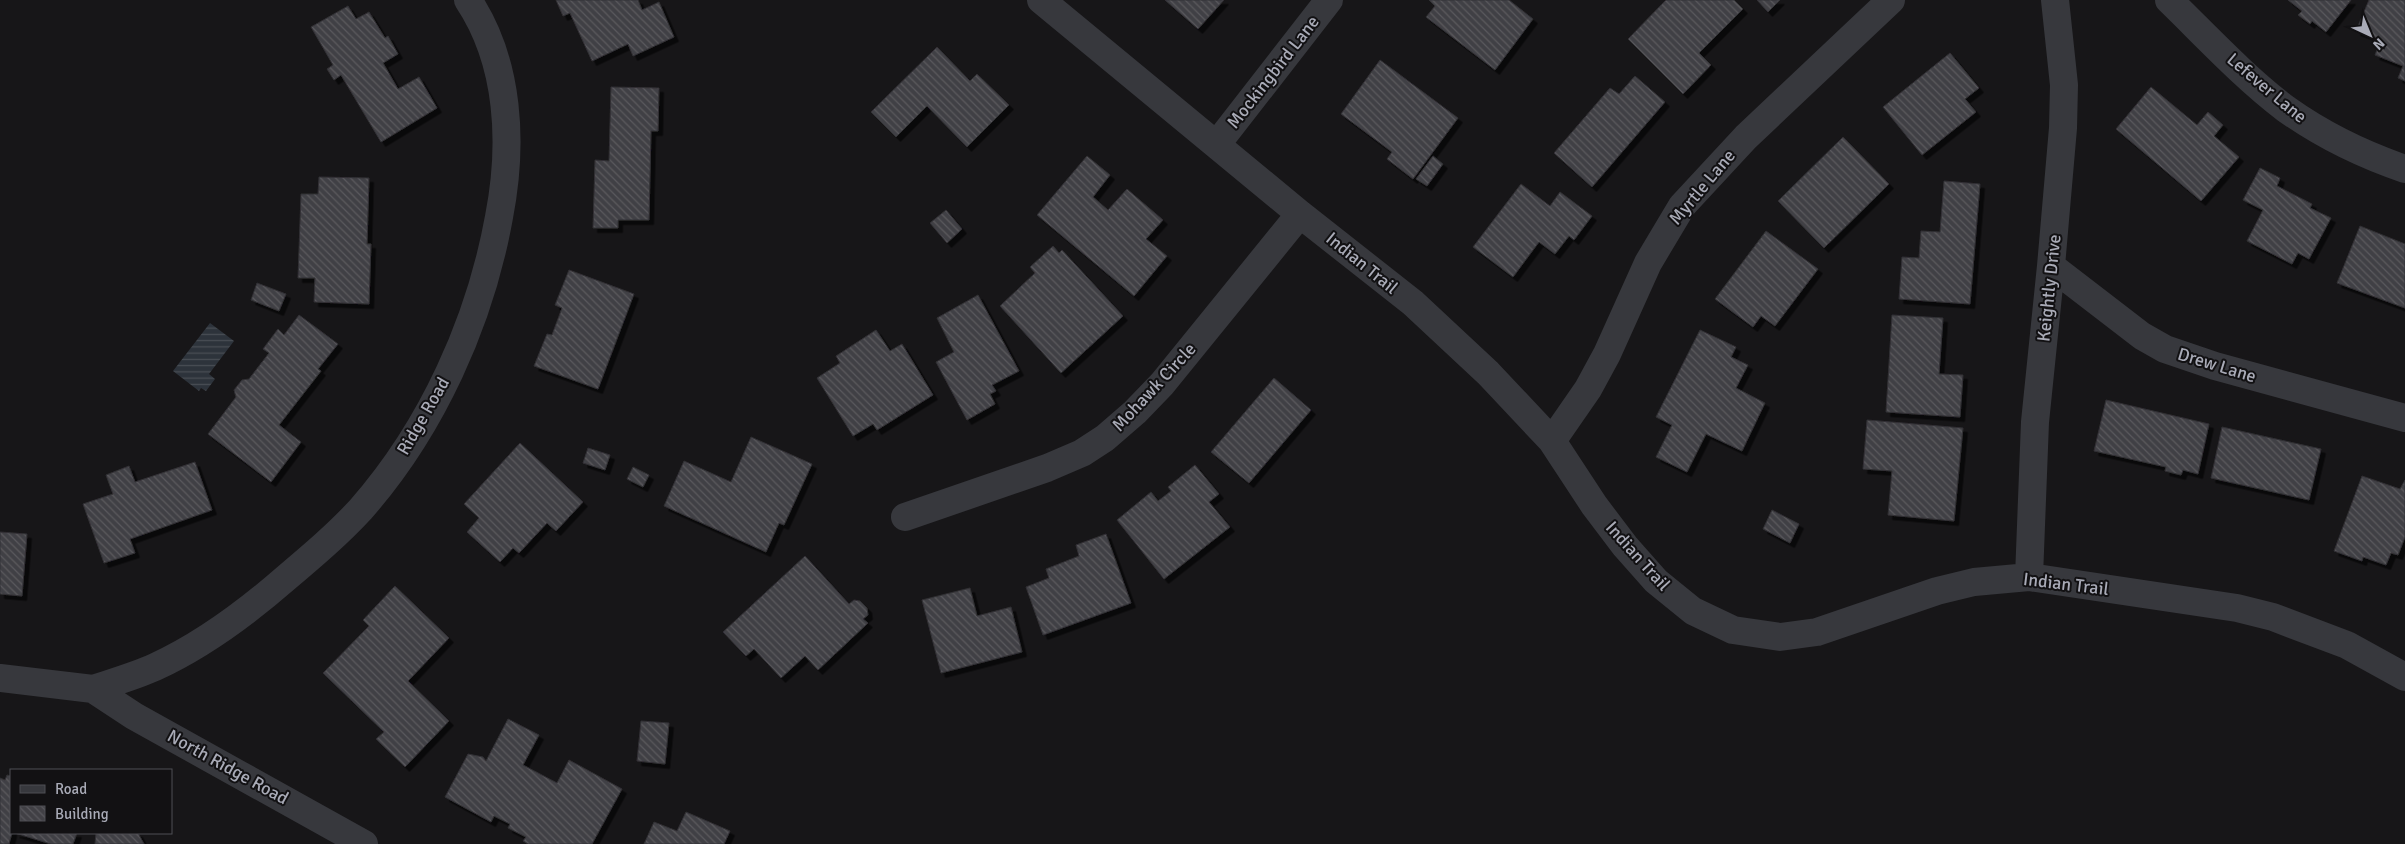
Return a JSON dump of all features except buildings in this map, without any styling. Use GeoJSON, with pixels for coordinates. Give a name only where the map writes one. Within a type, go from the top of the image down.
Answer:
{"type":"FeatureCollection","features":[{"type":"Feature","properties":{"kind":"street","name":"Ridge Road"},"geometry":{"type":"LineString","coordinates":[[93,689],[155,667],[187,650],[255,605],[327,543],[360,509],[386,476],[431,410],[465,333],[493,253],[504,190],[508,147],[502,93],[495,54],[468,0]]}},
{"type":"Feature","properties":{"kind":"street","name":"Indian Trail"},"geometry":{"type":"LineString","coordinates":[[1041,0],[1300,214],[1413,303],[1488,373],[1552,442],[1594,505],[1625,546],[1656,581],[1693,611],[1732,630],[1780,636],[1817,632],[1937,591],[1974,582],[2028,577],[2237,608],[2273,617],[2347,645],[2405,677]]}},
{"type":"Feature","properties":{"kind":"street","name":"Mockingbird Lane"},"geometry":{"type":"LineString","coordinates":[[1217,144],[1329,0]]}},
{"type":"Feature","properties":{"kind":"street","name":"Myrtle Lane"},"geometry":{"type":"LineString","coordinates":[[1552,442],[1588,389],[1607,354],[1648,263],[1682,206],[1746,136],[1891,0]]}},
{"type":"Feature","properties":{"kind":"street","name":"Keightly Drive"},"geometry":{"type":"LineString","coordinates":[[2028,577],[2035,422],[2051,266],[2064,85],[2055,0]]}},
{"type":"Feature","properties":{"kind":"street","name":"Lefever Lane"},"geometry":{"type":"LineString","coordinates":[[2169,0],[2256,83],[2286,108],[2324,132],[2386,162],[2405,169]]}},
{"type":"Feature","properties":{"kind":"street","name":"Mohawk Circle"},"geometry":{"type":"LineString","coordinates":[[905,517],[1047,468],[1082,453],[1105,438],[1136,412],[1162,384],[1300,214]]}},
{"type":"Feature","properties":{"kind":"street","name":"Drew Lane"},"geometry":{"type":"LineString","coordinates":[[2051,266],[2142,336],[2165,349],[2215,366],[2405,418]]}},
{"type":"Feature","properties":{"kind":"street"},"geometry":{"type":"LineString","coordinates":[[0,678],[93,689]]}},
{"type":"Feature","properties":{"kind":"street","name":"North Ridge Road"},"geometry":{"type":"LineString","coordinates":[[93,689],[134,716],[364,844]]}},
{"type":"Feature","properties":{"kind":"shaded area"},"geometry":{"type":"Polygon","coordinates":[[[210,323],[234,341],[209,374],[215,379],[206,391],[201,388],[199,391],[173,371],[210,323]]]}}]}
